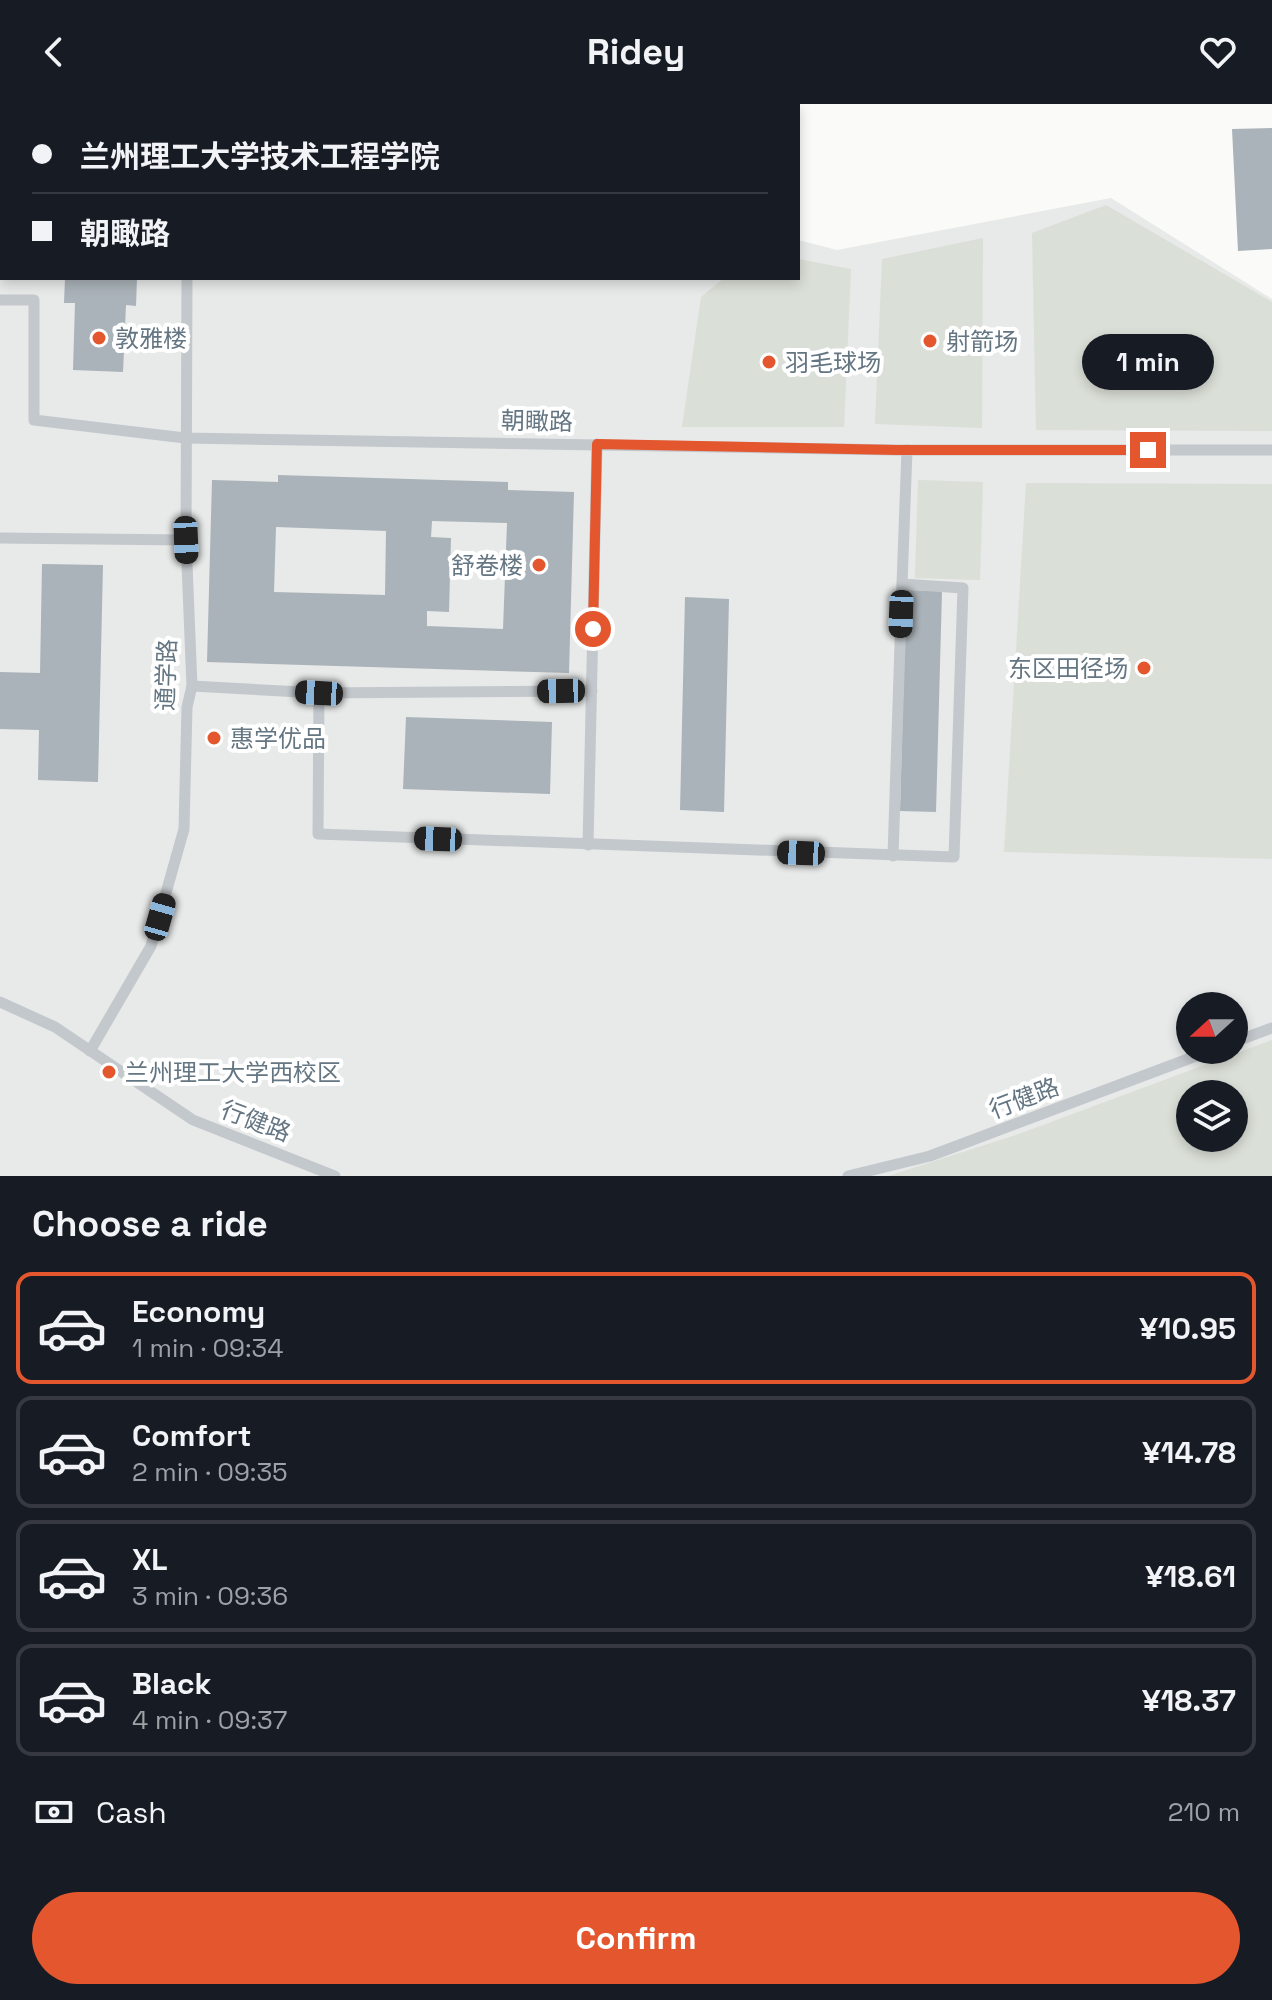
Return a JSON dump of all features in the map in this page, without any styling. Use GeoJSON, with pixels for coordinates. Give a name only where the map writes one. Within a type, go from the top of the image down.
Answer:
{"type":"FeatureCollection","features":[{"type":"Feature","properties":{"kind":"lane","name":"通学路"},"geometry":{"type":"LineString","coordinates":[[90,1051],[151,946],[184,829],[187,707],[192,686],[186,540],[187,280]]}},
{"type":"Feature","properties":{"kind":"lane","name":"朝瞰路"},"geometry":{"type":"LineString","coordinates":[[0,300],[34,300],[34,420],[185,438],[907,450],[1272,450]]}},
{"type":"Feature","properties":{"kind":"lane"},"geometry":{"type":"LineString","coordinates":[[588,845],[597,444]]}},
{"type":"Feature","properties":{"kind":"lane"},"geometry":{"type":"LineString","coordinates":[[893,856],[907,450]]}},
{"type":"Feature","properties":{"kind":"lane"},"geometry":{"type":"LineString","coordinates":[[0,538],[186,540]]}},
{"type":"Feature","properties":{"kind":"lane"},"geometry":{"type":"LineString","coordinates":[[319,693],[318,834],[954,857],[963,588],[902,584]]}},
{"type":"Feature","properties":{"kind":"lane"},"geometry":{"type":"LineString","coordinates":[[192,686],[319,693],[592,691]]}},
{"type":"Feature","properties":{"kind":"lane","name":"行健路"},"geometry":{"type":"LineString","coordinates":[[0,1002],[55,1027],[193,1120],[335,1176]]}},
{"type":"Feature","properties":{"kind":"lane"},"geometry":{"type":"LineString","coordinates":[[1248,1037],[1272,1028]]}},
{"type":"Feature","properties":{"kind":"lane","name":"行健路"},"geometry":{"type":"LineString","coordinates":[[848,1176],[930,1156],[1176,1064]]}},
{"type":"Feature","properties":{"kind":"shaded area"},"geometry":{"type":"Polygon","coordinates":[[[1111,198],[1272,299],[1272,1176],[0,1176],[0,280],[800,280],[800,241],[837,250],[1111,198]]]}},
{"type":"Feature","properties":{"kind":"shaded area"},"geometry":{"type":"Polygon","coordinates":[[[1106,205],[1272,302],[1272,431],[1036,430],[1032,233],[1106,205]]]}},
{"type":"Feature","properties":{"kind":"shaded area","name":"射箭场"},"geometry":{"type":"Polygon","coordinates":[[[983,238],[982,428],[875,424],[882,259],[983,238]]]}},
{"type":"Feature","properties":{"kind":"shaded area","name":"羽毛球场"},"geometry":{"type":"Polygon","coordinates":[[[800,259],[851,269],[844,427],[682,427],[701,297],[722,280],[800,280],[800,259]]]}},
{"type":"Feature","properties":{"kind":"shaded area"},"geometry":{"type":"Polygon","coordinates":[[[918,480],[983,482],[980,580],[915,578],[918,480]]]}},
{"type":"Feature","properties":{"kind":"shaded area","name":"东区田径场"},"geometry":{"type":"Polygon","coordinates":[[[1026,483],[1272,484],[1272,859],[1004,852],[1026,483]]]}},
{"type":"Feature","properties":{"kind":"shaded area"},"geometry":{"type":"Polygon","coordinates":[[[1272,1040],[1272,1176],[888,1176],[1016,1135],[1207,1064],[1248,1064],[1248,1049],[1272,1040]]]}},
{"type":"Feature","properties":{"kind":"building"},"geometry":{"type":"Polygon","coordinates":[[[1272,128],[1272,249],[1238,251],[1232,129],[1272,128]]]}},
{"type":"Feature","properties":{"kind":"building","name":"敦雅楼"},"geometry":{"type":"Polygon","coordinates":[[[65,280],[137,280],[136,306],[126,305],[123,372],[73,370],[75,303],[64,303],[65,280]]]}},
{"type":"Feature","properties":{"kind":"building","name":"舒卷楼"},"geometry":{"type":"Polygon","coordinates":[[[278,475],[508,482],[508,490],[574,492],[569,673],[207,662],[212,480],[278,482],[278,475]],[[432,521],[431,537],[451,538],[449,612],[427,611],[427,626],[503,629],[507,523],[432,521]],[[276,527],[274,592],[385,595],[386,531],[276,527]]]}},
{"type":"Feature","properties":{"kind":"building"},"geometry":{"type":"Polygon","coordinates":[[[42,564],[103,565],[98,782],[38,780],[39,730],[0,729],[0,672],[40,673],[42,564]]]}},
{"type":"Feature","properties":{"kind":"building"},"geometry":{"type":"Polygon","coordinates":[[[906,590],[942,591],[936,812],[900,811],[906,590]]]}},
{"type":"Feature","properties":{"kind":"building"},"geometry":{"type":"Polygon","coordinates":[[[685,597],[729,599],[724,812],[680,810],[685,597]]]}},
{"type":"Feature","properties":{"kind":"building"},"geometry":{"type":"Polygon","coordinates":[[[406,717],[552,722],[550,794],[403,789],[406,717]]]}},
{"type":"Feature","properties":{"kind":"place","name":"敦雅楼"},"geometry":{"type":"Point","coordinates":[99,338]}},
{"type":"Feature","properties":{"kind":"place","name":"射箭场"},"geometry":{"type":"Point","coordinates":[930,341]}},
{"type":"Feature","properties":{"kind":"place","name":"羽毛球场"},"geometry":{"type":"Point","coordinates":[769,362]}},
{"type":"Feature","properties":{"kind":"place","name":"舒卷楼"},"geometry":{"type":"Point","coordinates":[539,565]}},
{"type":"Feature","properties":{"kind":"place","name":"东区田径场"},"geometry":{"type":"Point","coordinates":[1144,668]}},
{"type":"Feature","properties":{"kind":"place","name":"惠学优品"},"geometry":{"type":"Point","coordinates":[214,738]}},
{"type":"Feature","properties":{"kind":"place","name":"兰州理工大学西校区"},"geometry":{"type":"Point","coordinates":[109,1072]}},
{"type":"Feature","properties":{"kind":"route"},"geometry":{"type":"LineString","coordinates":[[593,629],[597,444],[897,450],[1148,450]]}}]}
